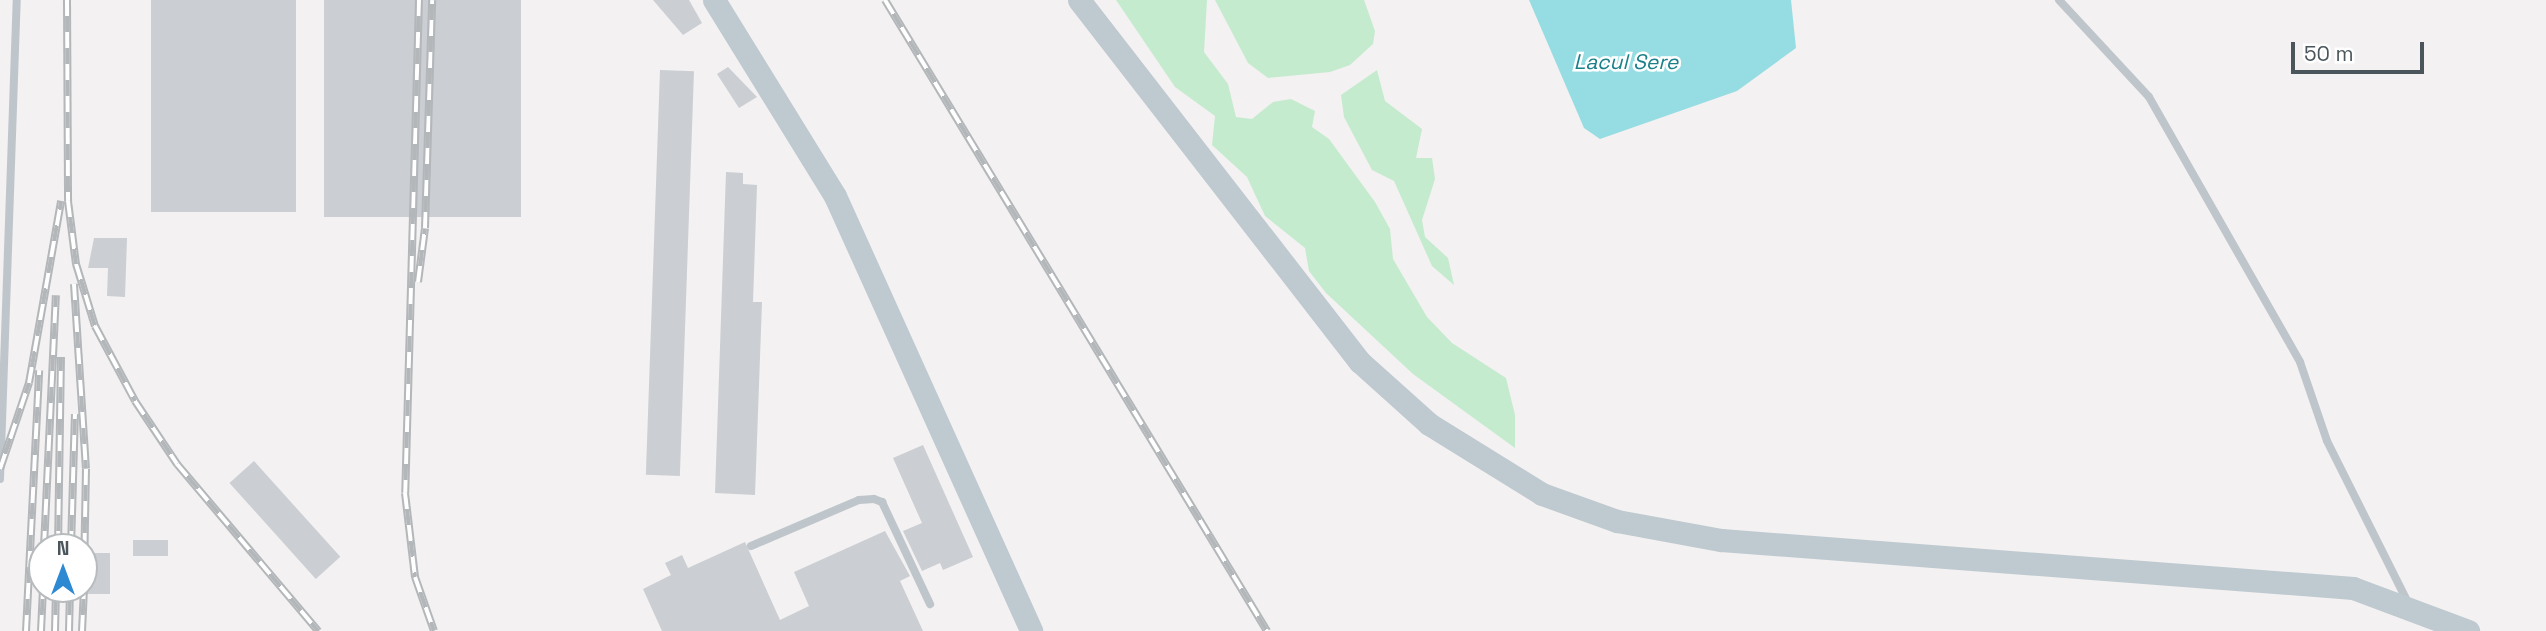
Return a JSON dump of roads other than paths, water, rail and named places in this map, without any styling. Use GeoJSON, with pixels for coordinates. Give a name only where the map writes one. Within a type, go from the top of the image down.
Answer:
{"type":"FeatureCollection","features":[{"type":"Feature","properties":{"kind":"main road"},"geometry":{"type":"LineString","coordinates":[[714,0],[835,196],[1031,631]]}},
{"type":"Feature","properties":{"kind":"main road"},"geometry":{"type":"LineString","coordinates":[[1080,0],[1360,362],[1429,424],[1542,494],[1617,521],[1721,540],[2298,580],[2353,588],[2410,605],[2468,631]]}},
{"type":"Feature","properties":{"kind":"lane"},"geometry":{"type":"LineString","coordinates":[[0,479],[17,0]]}},
{"type":"Feature","properties":{"kind":"lane"},"geometry":{"type":"LineString","coordinates":[[2060,0],[2149,97],[2300,362],[2327,441],[2410,605]]}},
{"type":"Feature","properties":{"kind":"lane"},"geometry":{"type":"LineString","coordinates":[[751,546],[859,500],[874,499],[882,502],[930,604]]}},
{"type":"Feature","properties":{"kind":"water","name":"Lacul Sere"},"geometry":{"type":"Polygon","coordinates":[[[1529,0],[1791,0],[1796,48],[1737,91],[1600,139],[1584,128],[1529,0]]]}},
{"type":"Feature","properties":{"kind":"railway"},"geometry":{"type":"LineString","coordinates":[[67,0],[68,201],[76,264],[95,326],[135,401],[177,464],[318,631]]}},
{"type":"Feature","properties":{"kind":"railway"},"geometry":{"type":"LineString","coordinates":[[419,0],[405,493],[415,577],[434,631]]}},
{"type":"Feature","properties":{"kind":"railway"},"geometry":{"type":"LineString","coordinates":[[418,282],[425,228],[432,0]]}},
{"type":"Feature","properties":{"kind":"railway"},"geometry":{"type":"LineString","coordinates":[[885,0],[1267,631]]}},
{"type":"Feature","properties":{"kind":"railway"},"geometry":{"type":"LineString","coordinates":[[0,469],[29,383],[61,201]]}},
{"type":"Feature","properties":{"kind":"railway"},"geometry":{"type":"LineString","coordinates":[[74,284],[86,469],[85,533]]}},
{"type":"Feature","properties":{"kind":"railway"},"geometry":{"type":"LineString","coordinates":[[45,533],[56,295]]}},
{"type":"Feature","properties":{"kind":"railway"},"geometry":{"type":"LineString","coordinates":[[58,533],[61,357]]}},
{"type":"Feature","properties":{"kind":"railway"},"geometry":{"type":"LineString","coordinates":[[26,631],[39,370]]}},
{"type":"Feature","properties":{"kind":"railway"},"geometry":{"type":"LineString","coordinates":[[71,533],[75,414]]}},
{"type":"Feature","properties":{"kind":"railway"},"geometry":{"type":"LineString","coordinates":[[41,631],[42,603]]}},
{"type":"Feature","properties":{"kind":"railway"},"geometry":{"type":"LineString","coordinates":[[55,631],[56,603]]}},
{"type":"Feature","properties":{"kind":"railway"},"geometry":{"type":"LineString","coordinates":[[69,631],[70,603]]}},
{"type":"Feature","properties":{"kind":"railway"},"geometry":{"type":"LineString","coordinates":[[82,631],[83,603]]}}]}
